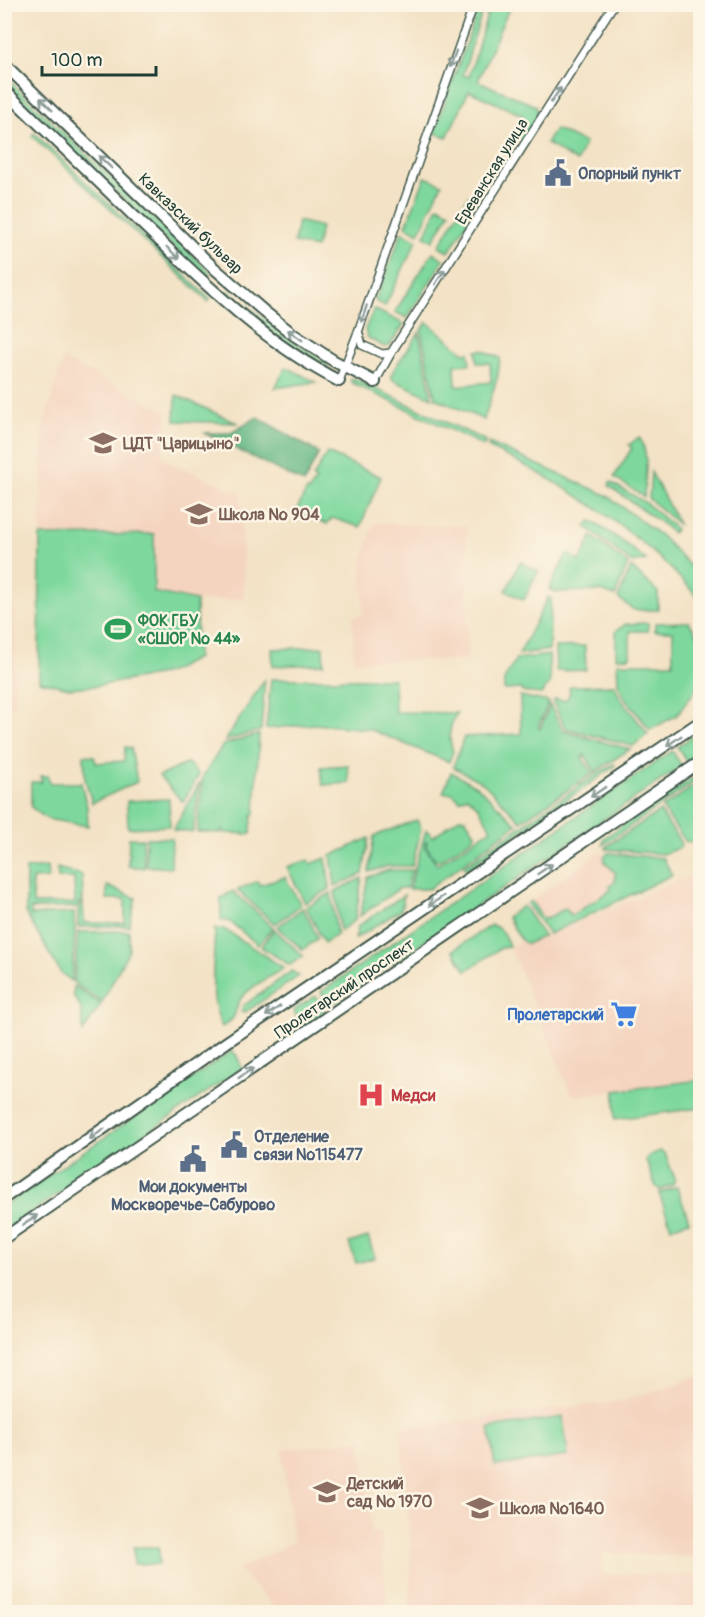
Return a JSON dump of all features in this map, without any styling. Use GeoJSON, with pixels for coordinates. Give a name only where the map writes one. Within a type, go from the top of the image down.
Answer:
{"type":"FeatureCollection","features":[{"type":"Feature","properties":{"kind":"main road","name":"Кавказский бульвар"},"geometry":{"type":"LineString","coordinates":[[4,64],[214,268],[294,335],[344,367],[375,382]]}},
{"type":"Feature","properties":{"kind":"main road","name":"Кавказский бульвар"},"geometry":{"type":"LineString","coordinates":[[4,90],[190,270],[255,327],[291,353],[339,381]]}},
{"type":"Feature","properties":{"kind":"main road","name":"Пролетарский проспект"},"geometry":{"type":"LineString","coordinates":[[4,1198],[227,1042],[700,722]]}},
{"type":"Feature","properties":{"kind":"main road","name":"Пролетарский проспект"},"geometry":{"type":"LineString","coordinates":[[4,1238],[700,762]]}},
{"type":"Feature","properties":{"kind":"street"},"geometry":{"type":"LineString","coordinates":[[339,381],[474,4]]}},
{"type":"Feature","properties":{"kind":"street","name":"Ереванская улица"},"geometry":{"type":"LineString","coordinates":[[375,382],[391,353],[614,4]]}},
{"type":"Feature","properties":{"kind":"street"},"geometry":{"type":"LineString","coordinates":[[358,332],[362,345],[382,354],[391,353]]}},
{"type":"Feature","properties":{"kind":"shaded area","name":"ЦДТ \"Царицыно\""},"geometry":{"type":"Polygon","coordinates":[[[63,359],[168,412],[162,458],[241,494],[244,599],[196,601],[154,592],[154,535],[40,536],[43,427],[63,359]]]}},
{"type":"Feature","properties":{"kind":"shaded area"},"geometry":{"type":"Polygon","coordinates":[[[374,523],[467,526],[467,660],[353,661],[353,617],[363,616],[362,561],[374,523]]]}},
{"type":"Feature","properties":{"kind":"shaded area"},"geometry":{"type":"Polygon","coordinates":[[[5,572],[13,573],[15,703],[9,707],[4,707],[5,572]]]}},
{"type":"Feature","properties":{"kind":"shaded area"},"geometry":{"type":"Polygon","coordinates":[[[601,851],[615,872],[611,890],[571,917],[544,921],[531,901],[601,851]]]}},
{"type":"Feature","properties":{"kind":"shaded area","name":"Пролетарский"},"geometry":{"type":"Polygon","coordinates":[[[700,871],[700,1080],[575,1096],[571,1094],[510,947],[521,940],[527,944],[700,871]]]}},
{"type":"Feature","properties":{"kind":"shaded area"},"geometry":{"type":"Polygon","coordinates":[[[700,1376],[700,1557],[601,1553],[604,1574],[700,1575],[700,1612],[410,1612],[411,1551],[400,1428],[622,1401],[700,1376]]]}},
{"type":"Feature","properties":{"kind":"shaded area"},"geometry":{"type":"Polygon","coordinates":[[[361,1440],[372,1533],[381,1533],[388,1612],[279,1612],[238,1569],[293,1542],[282,1450],[361,1440]]]}},
{"type":"Feature","properties":{"kind":"green space"},"geometry":{"type":"Polygon","coordinates":[[[480,5],[484,5],[463,75],[469,77],[490,5],[514,5],[507,13],[478,81],[536,106],[538,118],[523,140],[515,136],[522,115],[469,91],[447,137],[434,133],[480,5]]]}},
{"type":"Feature","properties":{"kind":"green space"},"geometry":{"type":"Polygon","coordinates":[[[4,76],[210,272],[209,276],[204,277],[5,83],[4,76]]]}},
{"type":"Feature","properties":{"kind":"green space"},"geometry":{"type":"Polygon","coordinates":[[[555,129],[585,143],[577,162],[546,143],[555,129]]]}},
{"type":"Feature","properties":{"kind":"green space"},"geometry":{"type":"Polygon","coordinates":[[[34,133],[210,299],[209,302],[32,136],[34,133]]]}},
{"type":"Feature","properties":{"kind":"green space"},"geometry":{"type":"Polygon","coordinates":[[[425,177],[442,184],[419,233],[406,226],[425,177]]]}},
{"type":"Feature","properties":{"kind":"green space"},"geometry":{"type":"Polygon","coordinates":[[[469,195],[480,201],[449,252],[439,246],[469,195]]]}},
{"type":"Feature","properties":{"kind":"green space"},"geometry":{"type":"Polygon","coordinates":[[[438,206],[450,212],[433,241],[425,236],[438,206]]]}},
{"type":"Feature","properties":{"kind":"green space"},"geometry":{"type":"Polygon","coordinates":[[[298,221],[321,227],[316,248],[294,243],[298,221]]]}},
{"type":"Feature","properties":{"kind":"green space"},"geometry":{"type":"Polygon","coordinates":[[[402,232],[417,240],[385,306],[375,301],[402,232]]]}},
{"type":"Feature","properties":{"kind":"green space"},"geometry":{"type":"Polygon","coordinates":[[[433,252],[444,260],[407,318],[395,312],[433,252]]]}},
{"type":"Feature","properties":{"kind":"green space"},"geometry":{"type":"Polygon","coordinates":[[[229,291],[286,336],[328,364],[326,369],[262,325],[226,295],[229,291]]]}},
{"type":"Feature","properties":{"kind":"green space"},"geometry":{"type":"Polygon","coordinates":[[[374,309],[404,324],[390,345],[384,347],[367,337],[365,329],[374,309]]]}},
{"type":"Feature","properties":{"kind":"green space"},"geometry":{"type":"Polygon","coordinates":[[[427,322],[464,353],[469,352],[470,364],[455,365],[456,386],[491,382],[490,363],[477,363],[476,351],[482,350],[500,358],[498,375],[484,420],[435,398],[421,331],[427,322]]]}},
{"type":"Feature","properties":{"kind":"green space"},"geometry":{"type":"Polygon","coordinates":[[[419,333],[432,398],[393,380],[391,376],[419,333]]]}},
{"type":"Feature","properties":{"kind":"green space"},"geometry":{"type":"Polygon","coordinates":[[[286,367],[316,382],[275,388],[286,367]]]}},
{"type":"Feature","properties":{"kind":"green space"},"geometry":{"type":"Polygon","coordinates":[[[353,378],[486,441],[484,446],[352,383],[350,380],[353,378]]]}},
{"type":"Feature","properties":{"kind":"green space"},"geometry":{"type":"Polygon","coordinates":[[[176,395],[235,422],[239,423],[175,421],[176,395]]]}},
{"type":"Feature","properties":{"kind":"green space"},"geometry":{"type":"Polygon","coordinates":[[[257,417],[319,453],[304,483],[204,433],[231,433],[257,417]]]}},
{"type":"Feature","properties":{"kind":"green space"},"geometry":{"type":"Polygon","coordinates":[[[639,437],[646,458],[644,497],[614,477],[632,448],[629,445],[639,437]]]}},
{"type":"Feature","properties":{"kind":"green space"},"geometry":{"type":"Polygon","coordinates":[[[489,443],[606,495],[660,535],[700,576],[699,599],[654,553],[602,512],[546,477],[488,447],[489,443]]]}},
{"type":"Feature","properties":{"kind":"green space"},"geometry":{"type":"Polygon","coordinates":[[[327,453],[381,477],[360,527],[332,518],[327,524],[296,511],[307,490],[309,491],[316,480],[313,478],[327,453]]]}},
{"type":"Feature","properties":{"kind":"green space"},"geometry":{"type":"Polygon","coordinates":[[[651,472],[679,525],[649,499],[651,472]]]}},
{"type":"Feature","properties":{"kind":"green space"},"geometry":{"type":"Polygon","coordinates":[[[610,482],[646,503],[676,529],[672,533],[609,486],[610,482]]]}},
{"type":"Feature","properties":{"kind":"green space"},"geometry":{"type":"Polygon","coordinates":[[[591,521],[646,560],[632,563],[585,526],[591,521]]]}},
{"type":"Feature","properties":{"kind":"green space","name":"ФОК ГБУ «СШОР № 44»"},"geometry":{"type":"Polygon","coordinates":[[[154,534],[154,592],[196,601],[197,658],[168,673],[96,686],[69,688],[39,681],[40,536],[154,534]]]}},
{"type":"Feature","properties":{"kind":"green space"},"geometry":{"type":"Polygon","coordinates":[[[592,536],[628,564],[615,596],[601,591],[556,592],[549,589],[567,553],[580,561],[592,536]]]}},
{"type":"Feature","properties":{"kind":"green space"},"geometry":{"type":"Polygon","coordinates":[[[520,562],[538,571],[524,600],[506,591],[520,562]]]}},
{"type":"Feature","properties":{"kind":"green space"},"geometry":{"type":"Polygon","coordinates":[[[631,567],[658,592],[658,610],[634,610],[618,598],[631,567]]]}},
{"type":"Feature","properties":{"kind":"green space"},"geometry":{"type":"Polygon","coordinates":[[[548,597],[551,599],[549,650],[519,654],[548,597]]]}},
{"type":"Feature","properties":{"kind":"green space"},"geometry":{"type":"Polygon","coordinates":[[[689,622],[700,639],[700,684],[677,715],[650,730],[624,697],[618,683],[617,663],[673,663],[673,631],[655,631],[655,623],[689,622]]]}},
{"type":"Feature","properties":{"kind":"green space"},"geometry":{"type":"Polygon","coordinates":[[[648,623],[648,631],[630,631],[630,657],[616,658],[616,631],[626,624],[648,623]]]}},
{"type":"Feature","properties":{"kind":"green space"},"geometry":{"type":"Polygon","coordinates":[[[585,646],[586,670],[556,671],[555,647],[585,646]]]}},
{"type":"Feature","properties":{"kind":"green space"},"geometry":{"type":"Polygon","coordinates":[[[323,647],[324,664],[273,666],[272,649],[323,647]]]}},
{"type":"Feature","properties":{"kind":"green space"},"geometry":{"type":"Polygon","coordinates":[[[549,655],[550,684],[541,694],[522,692],[521,689],[504,690],[504,680],[516,659],[549,655]]]}},
{"type":"Feature","properties":{"kind":"green space"},"geometry":{"type":"Polygon","coordinates":[[[265,679],[261,730],[225,741],[265,679]]]}},
{"type":"Feature","properties":{"kind":"green space"},"geometry":{"type":"Polygon","coordinates":[[[271,679],[394,679],[395,712],[457,713],[451,727],[450,741],[453,751],[449,762],[369,729],[314,724],[266,729],[271,679]]]}},
{"type":"Feature","properties":{"kind":"green space"},"geometry":{"type":"Polygon","coordinates":[[[615,685],[620,698],[648,734],[633,746],[565,728],[553,702],[556,699],[562,701],[567,699],[569,688],[572,686],[615,685]]]}},
{"type":"Feature","properties":{"kind":"green space"},"geometry":{"type":"Polygon","coordinates":[[[520,696],[549,702],[538,727],[540,729],[550,705],[563,731],[630,749],[595,772],[585,755],[582,758],[593,773],[521,821],[483,783],[453,767],[464,737],[521,734],[520,696]]]}},
{"type":"Feature","properties":{"kind":"green space"},"geometry":{"type":"Polygon","coordinates":[[[700,731],[700,753],[687,762],[677,747],[700,731]]]}},
{"type":"Feature","properties":{"kind":"green space"},"geometry":{"type":"Polygon","coordinates":[[[259,734],[255,814],[252,815],[251,834],[224,833],[222,829],[221,833],[197,832],[203,776],[223,745],[259,734]]]}},
{"type":"Feature","properties":{"kind":"green space"},"geometry":{"type":"Polygon","coordinates":[[[125,747],[131,748],[137,782],[92,803],[85,779],[84,755],[94,756],[96,763],[124,761],[125,747]]]}},
{"type":"Feature","properties":{"kind":"green space"},"geometry":{"type":"Polygon","coordinates":[[[672,751],[682,766],[330,1006],[321,992],[672,751]]]}},
{"type":"Feature","properties":{"kind":"green space"},"geometry":{"type":"Polygon","coordinates":[[[188,763],[199,775],[183,802],[159,776],[188,763]]]}},
{"type":"Feature","properties":{"kind":"green space"},"geometry":{"type":"Polygon","coordinates":[[[614,764],[615,766],[466,870],[464,866],[614,764]]]}},
{"type":"Feature","properties":{"kind":"green space"},"geometry":{"type":"Polygon","coordinates":[[[348,765],[349,783],[323,785],[321,767],[348,765]]]}},
{"type":"Feature","properties":{"kind":"green space"},"geometry":{"type":"Polygon","coordinates":[[[451,772],[478,787],[517,824],[429,889],[409,889],[426,830],[432,837],[459,818],[465,818],[475,833],[474,837],[440,860],[435,859],[426,846],[427,841],[425,842],[425,847],[437,865],[491,829],[478,806],[467,796],[460,800],[452,793],[443,793],[451,772]]]}},
{"type":"Feature","properties":{"kind":"green space"},"geometry":{"type":"Polygon","coordinates":[[[41,776],[48,776],[50,783],[81,783],[87,807],[88,826],[47,819],[31,807],[31,782],[42,782],[41,776]]]}},
{"type":"Feature","properties":{"kind":"green space"},"geometry":{"type":"Polygon","coordinates":[[[692,778],[694,782],[603,845],[604,838],[692,778]]]}},
{"type":"Feature","properties":{"kind":"green space"},"geometry":{"type":"Polygon","coordinates":[[[200,782],[193,832],[173,830],[200,782]]]}},
{"type":"Feature","properties":{"kind":"green space"},"geometry":{"type":"Polygon","coordinates":[[[700,782],[700,838],[690,842],[685,841],[662,808],[700,782]]]}},
{"type":"Feature","properties":{"kind":"green space"},"geometry":{"type":"Polygon","coordinates":[[[169,799],[170,826],[128,828],[127,801],[169,799]]]}},
{"type":"Feature","properties":{"kind":"green space"},"geometry":{"type":"Polygon","coordinates":[[[660,811],[681,847],[663,854],[606,849],[607,846],[660,811]]]}},
{"type":"Feature","properties":{"kind":"green space"},"geometry":{"type":"Polygon","coordinates":[[[417,820],[421,829],[412,866],[388,866],[369,872],[374,836],[417,820]]]}},
{"type":"Feature","properties":{"kind":"green space"},"geometry":{"type":"Polygon","coordinates":[[[129,838],[143,839],[144,868],[128,866],[129,838]]]}},
{"type":"Feature","properties":{"kind":"green space"},"geometry":{"type":"Polygon","coordinates":[[[146,838],[172,838],[171,868],[146,866],[146,838]]]}},
{"type":"Feature","properties":{"kind":"green space"},"geometry":{"type":"Polygon","coordinates":[[[369,838],[363,874],[335,886],[331,856],[369,838]]]}},
{"type":"Feature","properties":{"kind":"green space"},"geometry":{"type":"Polygon","coordinates":[[[608,853],[663,858],[672,875],[549,934],[527,904],[531,901],[544,920],[566,908],[571,916],[611,890],[610,886],[615,882],[615,872],[605,863],[604,857],[608,853]]]}},
{"type":"Feature","properties":{"kind":"green space"},"geometry":{"type":"Polygon","coordinates":[[[326,858],[330,889],[305,903],[287,867],[309,860],[311,864],[326,858]]]}},
{"type":"Feature","properties":{"kind":"green space"},"geometry":{"type":"Polygon","coordinates":[[[47,867],[48,878],[32,879],[33,904],[75,903],[74,878],[58,878],[57,868],[82,875],[83,897],[77,907],[31,909],[31,915],[74,913],[72,981],[61,973],[26,914],[26,869],[47,867]]]}},
{"type":"Feature","properties":{"kind":"green space"},"geometry":{"type":"Polygon","coordinates":[[[389,870],[412,870],[407,888],[400,888],[360,916],[368,877],[389,870]]]}},
{"type":"Feature","properties":{"kind":"green space"},"geometry":{"type":"Polygon","coordinates":[[[285,877],[301,905],[275,924],[237,890],[258,881],[260,885],[285,877]]]}},
{"type":"Feature","properties":{"kind":"green space"},"geometry":{"type":"Polygon","coordinates":[[[362,878],[355,920],[340,931],[335,891],[362,878]]]}},
{"type":"Feature","properties":{"kind":"green space"},"geometry":{"type":"Polygon","coordinates":[[[107,886],[136,898],[129,926],[78,927],[78,910],[83,901],[84,923],[125,923],[125,899],[107,899],[107,886]]]}},
{"type":"Feature","properties":{"kind":"green space"},"geometry":{"type":"Polygon","coordinates":[[[233,891],[273,927],[258,945],[230,922],[221,920],[221,898],[233,891]]]}},
{"type":"Feature","properties":{"kind":"green space"},"geometry":{"type":"Polygon","coordinates":[[[331,893],[337,935],[324,943],[306,907],[331,893]]]}},
{"type":"Feature","properties":{"kind":"green space"},"geometry":{"type":"Polygon","coordinates":[[[404,895],[401,910],[355,939],[358,926],[404,895]]]}},
{"type":"Feature","properties":{"kind":"green space"},"geometry":{"type":"Polygon","coordinates":[[[523,906],[544,936],[527,944],[521,940],[507,917],[523,906]]]}},
{"type":"Feature","properties":{"kind":"green space"},"geometry":{"type":"Polygon","coordinates":[[[303,908],[318,938],[303,950],[277,927],[303,908]]]}},
{"type":"Feature","properties":{"kind":"green space"},"geometry":{"type":"Polygon","coordinates":[[[491,925],[500,930],[509,946],[499,949],[466,971],[453,950],[491,925]]]}},
{"type":"Feature","properties":{"kind":"green space"},"geometry":{"type":"Polygon","coordinates":[[[215,929],[224,929],[284,968],[243,996],[237,1005],[234,1017],[222,1027],[213,992],[215,929]]]}},
{"type":"Feature","properties":{"kind":"green space"},"geometry":{"type":"Polygon","coordinates":[[[274,929],[303,956],[290,965],[261,947],[274,929]]]}},
{"type":"Feature","properties":{"kind":"green space"},"geometry":{"type":"Polygon","coordinates":[[[129,931],[129,950],[102,1002],[74,983],[78,932],[129,931]]]}},
{"type":"Feature","properties":{"kind":"green space"},"geometry":{"type":"Polygon","coordinates":[[[292,971],[299,976],[244,1013],[241,1012],[243,1006],[292,971]]]}},
{"type":"Feature","properties":{"kind":"green space"},"geometry":{"type":"Polygon","coordinates":[[[74,986],[101,1004],[83,1032],[81,1008],[73,995],[74,986]]]}},
{"type":"Feature","properties":{"kind":"green space"},"geometry":{"type":"Polygon","coordinates":[[[315,996],[325,1011],[305,1025],[297,1018],[294,1010],[315,996]]]}},
{"type":"Feature","properties":{"kind":"green space"},"geometry":{"type":"Polygon","coordinates":[[[232,1051],[242,1068],[5,1230],[5,1205],[232,1051]]]}},
{"type":"Feature","properties":{"kind":"green space"},"geometry":{"type":"Polygon","coordinates":[[[700,1080],[700,1108],[615,1119],[615,1091],[700,1080]]]}},
{"type":"Feature","properties":{"kind":"green space"},"geometry":{"type":"Polygon","coordinates":[[[660,1151],[665,1154],[675,1179],[673,1185],[660,1190],[656,1187],[646,1160],[648,1156],[660,1151]]]}},
{"type":"Feature","properties":{"kind":"green space"},"geometry":{"type":"Polygon","coordinates":[[[677,1187],[689,1221],[671,1227],[659,1193],[677,1187]]]}},
{"type":"Feature","properties":{"kind":"green space"},"geometry":{"type":"Polygon","coordinates":[[[368,1237],[375,1258],[356,1263],[349,1243],[368,1237]]]}},
{"type":"Feature","properties":{"kind":"green space"},"geometry":{"type":"Polygon","coordinates":[[[563,1417],[568,1456],[495,1466],[489,1428],[563,1417]]]}},
{"type":"Feature","properties":{"kind":"green space"},"geometry":{"type":"Polygon","coordinates":[[[134,1547],[159,1547],[159,1564],[134,1564],[134,1547]]]}},
{"type":"Feature","properties":{"kind":"place","name":"Опорный пункт"},"geometry":{"type":"Point","coordinates":[558,173]}},
{"type":"Feature","properties":{"kind":"place","name":"ЦДТ \"Царицыно\""},"geometry":{"type":"Point","coordinates":[103,443]}},
{"type":"Feature","properties":{"kind":"place","name":"Школа № 904"},"geometry":{"type":"Point","coordinates":[199,514]}},
{"type":"Feature","properties":{"kind":"place","name":"ФОК ГБУ «СШОР № 44»"},"geometry":{"type":"Point","coordinates":[118,629]}},
{"type":"Feature","properties":{"kind":"place","name":"Пролетарский"},"geometry":{"type":"Point","coordinates":[624,1014]}},
{"type":"Feature","properties":{"kind":"place","name":"Медси"},"geometry":{"type":"Point","coordinates":[371,1095]}},
{"type":"Feature","properties":{"kind":"place","name":"Отделение связи №115477"},"geometry":{"type":"Point","coordinates":[234,1145]}},
{"type":"Feature","properties":{"kind":"place","name":"Мои документы Москворечье-Сабурово"},"geometry":{"type":"Point","coordinates":[193,1159]}},
{"type":"Feature","properties":{"kind":"place","name":"Детский сад № 1970"},"geometry":{"type":"Point","coordinates":[327,1492]}},
{"type":"Feature","properties":{"kind":"place","name":"Школа №1640"},"geometry":{"type":"Point","coordinates":[480,1508]}}]}
